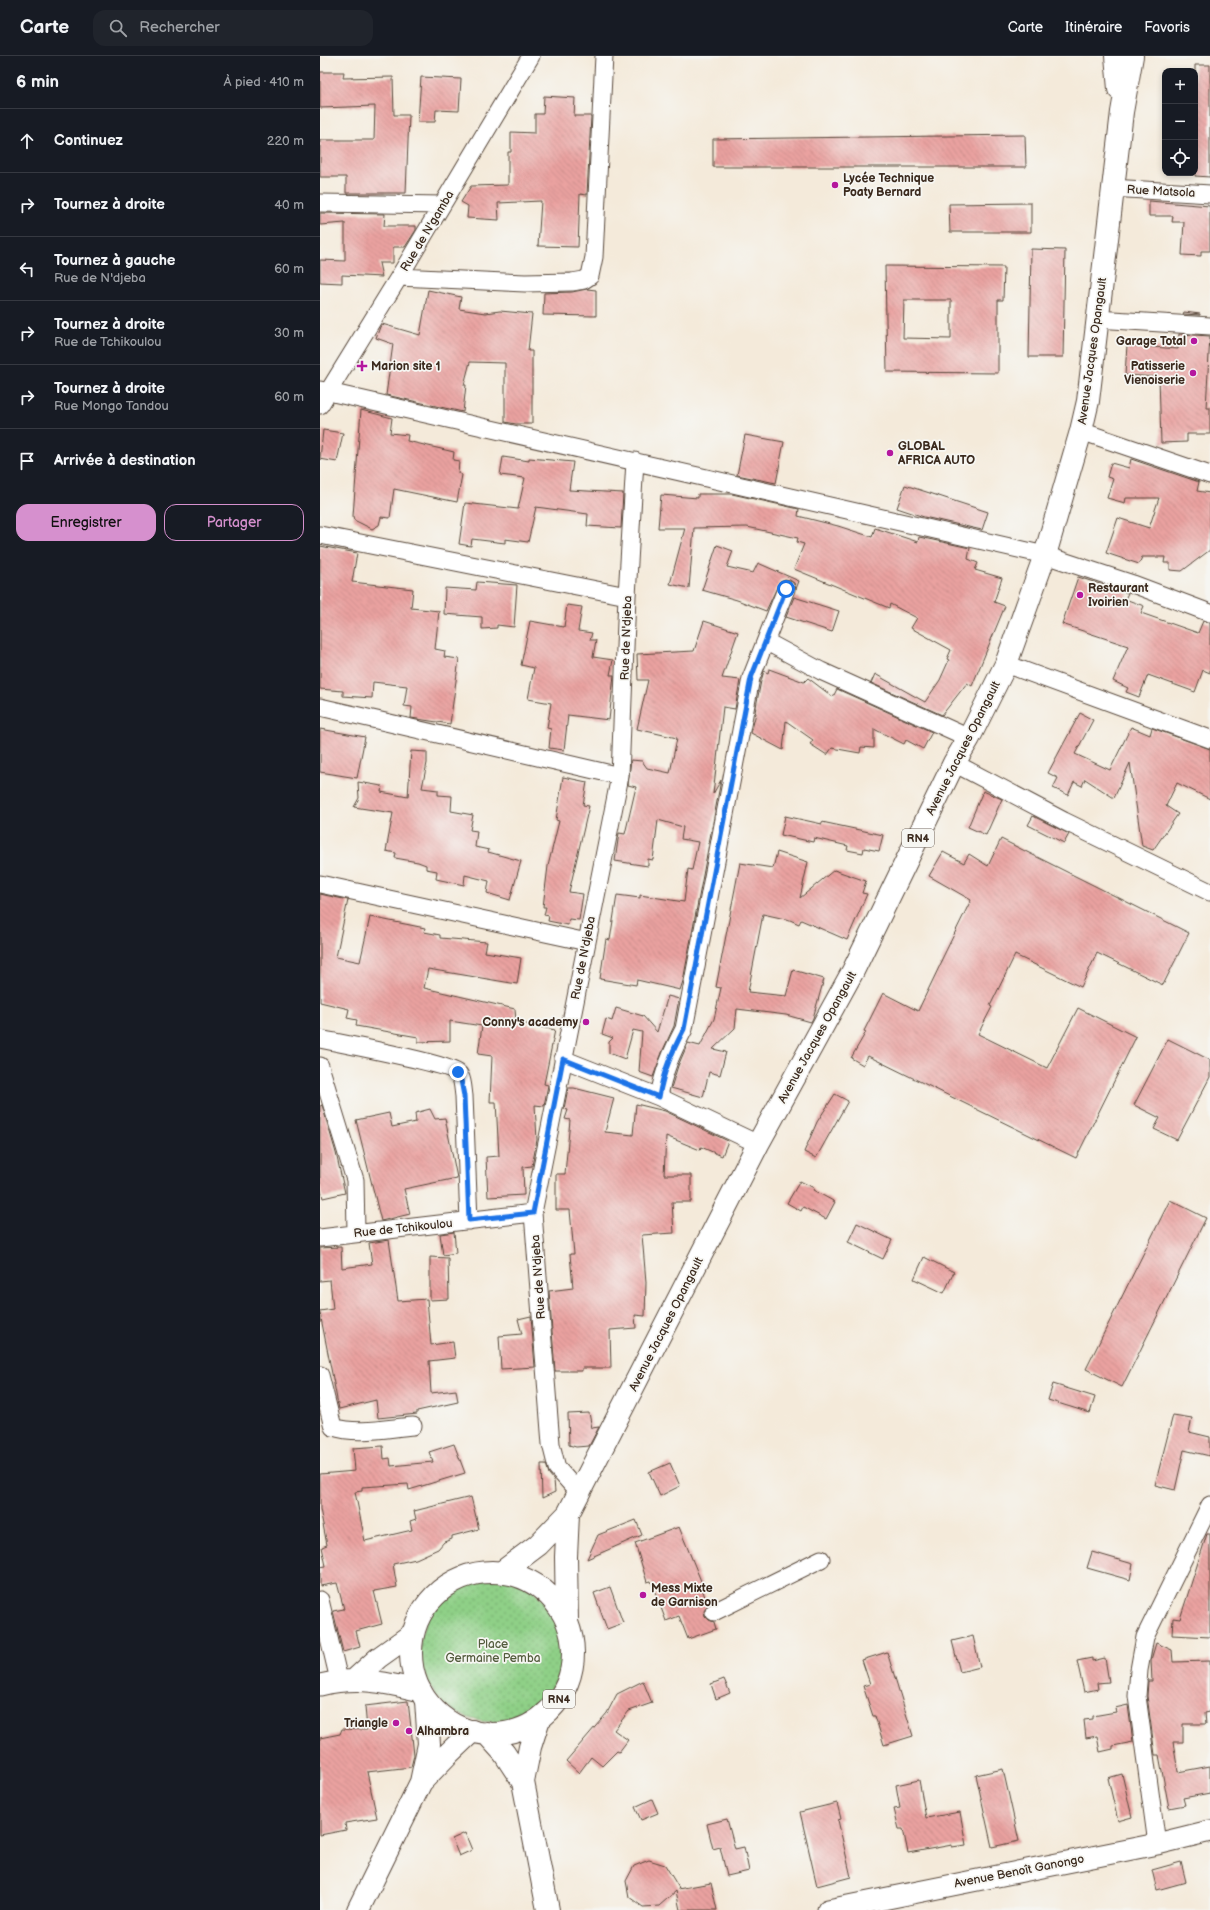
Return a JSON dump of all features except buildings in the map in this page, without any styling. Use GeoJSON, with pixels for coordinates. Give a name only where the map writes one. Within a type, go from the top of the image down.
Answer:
{"type":"FeatureCollection","features":[{"type":"Feature","properties":{"kind":"main road","name":"RN4"},"geometry":{"type":"LineString","coordinates":[[1116,56],[1122,112]]}},
{"type":"Feature","properties":{"kind":"main road","name":"Avenue Jacques Opangault"},"geometry":{"type":"LineString","coordinates":[[568,1514],[758,1144],[853,971],[954,763],[969,738],[1006,664],[1046,555],[1088,401],[1096,319],[1107,244],[1112,188],[1122,112],[1132,56]]}},
{"type":"Feature","properties":{"kind":"main road","name":"RN4"},"geometry":{"type":"LineString","coordinates":[[502,1572],[538,1545],[568,1514]]}},
{"type":"Feature","properties":{"kind":"main road","name":"RN4"},"geometry":{"type":"LineString","coordinates":[[567,1621],[552,1598],[529,1580],[502,1572],[473,1574],[446,1586],[425,1607],[413,1633],[411,1653],[413,1673],[424,1696],[439,1714],[455,1725],[479,1732],[514,1731],[539,1719],[558,1700],[570,1675],[574,1648],[567,1621],[566,1557],[568,1514]]}},
{"type":"Feature","properties":{"kind":"main road"},"geometry":{"type":"LineString","coordinates":[[358,1910],[421,1782],[429,1744],[424,1696]]}},
{"type":"Feature","properties":{"kind":"main road","name":"RN4"},"geometry":{"type":"LineString","coordinates":[[523,1782],[530,1747],[539,1719]]}},
{"type":"Feature","properties":{"kind":"main road","name":"RN4"},"geometry":{"type":"LineString","coordinates":[[479,1732],[504,1753],[523,1782],[548,1910]]}},
{"type":"Feature","properties":{"kind":"main road"},"geometry":{"type":"LineString","coordinates":[[421,1782],[448,1754],[479,1732]]}},
{"type":"Feature","properties":{"kind":"street","name":"Rue de N'gamba"},"geometry":{"type":"LineString","coordinates":[[323,396],[399,277],[531,56]]}},
{"type":"Feature","properties":{"kind":"street"},"geometry":{"type":"LineString","coordinates":[[399,277],[525,283],[572,282],[584,280],[590,276],[594,257],[604,56]]}},
{"type":"Feature","properties":{"kind":"street","name":"Rue Matsola"},"geometry":{"type":"LineString","coordinates":[[1112,188],[1210,194]]}},
{"type":"Feature","properties":{"kind":"street"},"geometry":{"type":"LineString","coordinates":[[320,203],[442,205]]}},
{"type":"Feature","properties":{"kind":"street"},"geometry":{"type":"LineString","coordinates":[[1096,319],[1210,326]]}},
{"type":"Feature","properties":{"kind":"street"},"geometry":{"type":"LineString","coordinates":[[323,396],[635,461],[1046,555],[1133,584],[1210,613]]}},
{"type":"Feature","properties":{"kind":"street"},"geometry":{"type":"LineString","coordinates":[[1081,431],[1210,475]]}},
{"type":"Feature","properties":{"kind":"street","name":"Rue de N'djeba"},"geometry":{"type":"LineString","coordinates":[[579,1493],[557,1468],[551,1444],[533,1213],[620,776],[627,596],[635,461]]}},
{"type":"Feature","properties":{"kind":"street"},"geometry":{"type":"LineString","coordinates":[[320,535],[627,596]]}},
{"type":"Feature","properties":{"kind":"street"},"geometry":{"type":"LineString","coordinates":[[659,1097],[662,1079],[668,1061],[684,1029],[751,678],[786,589]]}},
{"type":"Feature","properties":{"kind":"street"},"geometry":{"type":"LineString","coordinates":[[766,642],[822,671],[969,738]]}},
{"type":"Feature","properties":{"kind":"street"},"geometry":{"type":"LineString","coordinates":[[1006,664],[1210,739]]}},
{"type":"Feature","properties":{"kind":"street"},"geometry":{"type":"LineString","coordinates":[[320,707],[620,776]]}},
{"type":"Feature","properties":{"kind":"street"},"geometry":{"type":"LineString","coordinates":[[954,763],[1064,821],[1210,892]]}},
{"type":"Feature","properties":{"kind":"street"},"geometry":{"type":"LineString","coordinates":[[320,884],[587,942]]}},
{"type":"Feature","properties":{"kind":"street"},"geometry":{"type":"LineString","coordinates":[[320,1039],[442,1066],[458,1072],[464,1096],[469,1220]]}},
{"type":"Feature","properties":{"kind":"street"},"geometry":{"type":"LineString","coordinates":[[563,1059],[659,1097],[758,1144]]}},
{"type":"Feature","properties":{"kind":"street"},"geometry":{"type":"LineString","coordinates":[[320,1066],[354,1180],[356,1232]]}},
{"type":"Feature","properties":{"kind":"street","name":"Rue de Tchikoulou"},"geometry":{"type":"LineString","coordinates":[[320,1238],[356,1232],[533,1213]]}},
{"type":"Feature","properties":{"kind":"street"},"geometry":{"type":"LineString","coordinates":[[320,1375],[333,1427],[343,1430],[357,1431],[413,1426]]}},
{"type":"Feature","properties":{"kind":"street"},"geometry":{"type":"LineString","coordinates":[[1157,1844],[1137,1696],[1138,1670],[1145,1637],[1210,1505]]}},
{"type":"Feature","properties":{"kind":"street"},"geometry":{"type":"LineString","coordinates":[[714,1612],[821,1559]]}},
{"type":"Feature","properties":{"kind":"street"},"geometry":{"type":"LineString","coordinates":[[320,1600],[338,1681]]}},
{"type":"Feature","properties":{"kind":"street"},"geometry":{"type":"LineString","coordinates":[[338,1681],[378,1658],[413,1633]]}},
{"type":"Feature","properties":{"kind":"street"},"geometry":{"type":"LineString","coordinates":[[338,1681],[389,1683],[424,1696]]}},
{"type":"Feature","properties":{"kind":"street","name":"Avenue Benoît Ganongo"},"geometry":{"type":"LineString","coordinates":[[828,1910],[1157,1844],[1210,1831]]}},
{"type":"Feature","properties":{"kind":"green space","name":"Place Germaine Pemba"},"geometry":{"type":"Polygon","coordinates":[[[485,1578],[499,1578],[526,1586],[538,1594],[548,1604],[559,1622],[563,1636],[563,1664],[559,1678],[548,1696],[538,1706],[520,1717],[499,1722],[485,1722],[458,1714],[446,1706],[436,1696],[425,1678],[420,1657],[420,1643],[428,1616],[436,1604],[446,1594],[464,1583],[485,1578]]]}},
{"type":"Feature","properties":{"kind":"place","name":"Lycée Technique Poaty Bernard"},"geometry":{"type":"Point","coordinates":[835,185]}},
{"type":"Feature","properties":{"kind":"place","name":"Garage Total"},"geometry":{"type":"Point","coordinates":[1194,341]}},
{"type":"Feature","properties":{"kind":"place","name":"Marion site 1"},"geometry":{"type":"Point","coordinates":[362,366]}},
{"type":"Feature","properties":{"kind":"place","name":"Patisserie Vienoiserie"},"geometry":{"type":"Point","coordinates":[1193,373]}},
{"type":"Feature","properties":{"kind":"place","name":"GLOBAL AFRICA AUTO"},"geometry":{"type":"Point","coordinates":[890,453]}},
{"type":"Feature","properties":{"kind":"place","name":"Restaurant Ivoirien"},"geometry":{"type":"Point","coordinates":[1080,595]}},
{"type":"Feature","properties":{"kind":"place","name":"Conny's academy"},"geometry":{"type":"Point","coordinates":[586,1022]}},
{"type":"Feature","properties":{"kind":"place","name":"Mess Mixte de Garnison"},"geometry":{"type":"Point","coordinates":[643,1595]}},
{"type":"Feature","properties":{"kind":"place","name":"Triangle"},"geometry":{"type":"Point","coordinates":[396,1723]}},
{"type":"Feature","properties":{"kind":"place","name":"Alhambra"},"geometry":{"type":"Point","coordinates":[409,1731]}},
{"type":"Feature","properties":{"kind":"route"},"geometry":{"type":"LineString","coordinates":[[458,1072],[464,1096],[469,1220],[533,1213],[563,1059],[659,1097],[662,1079],[668,1061],[684,1029],[751,678],[786,589]]}}]}
